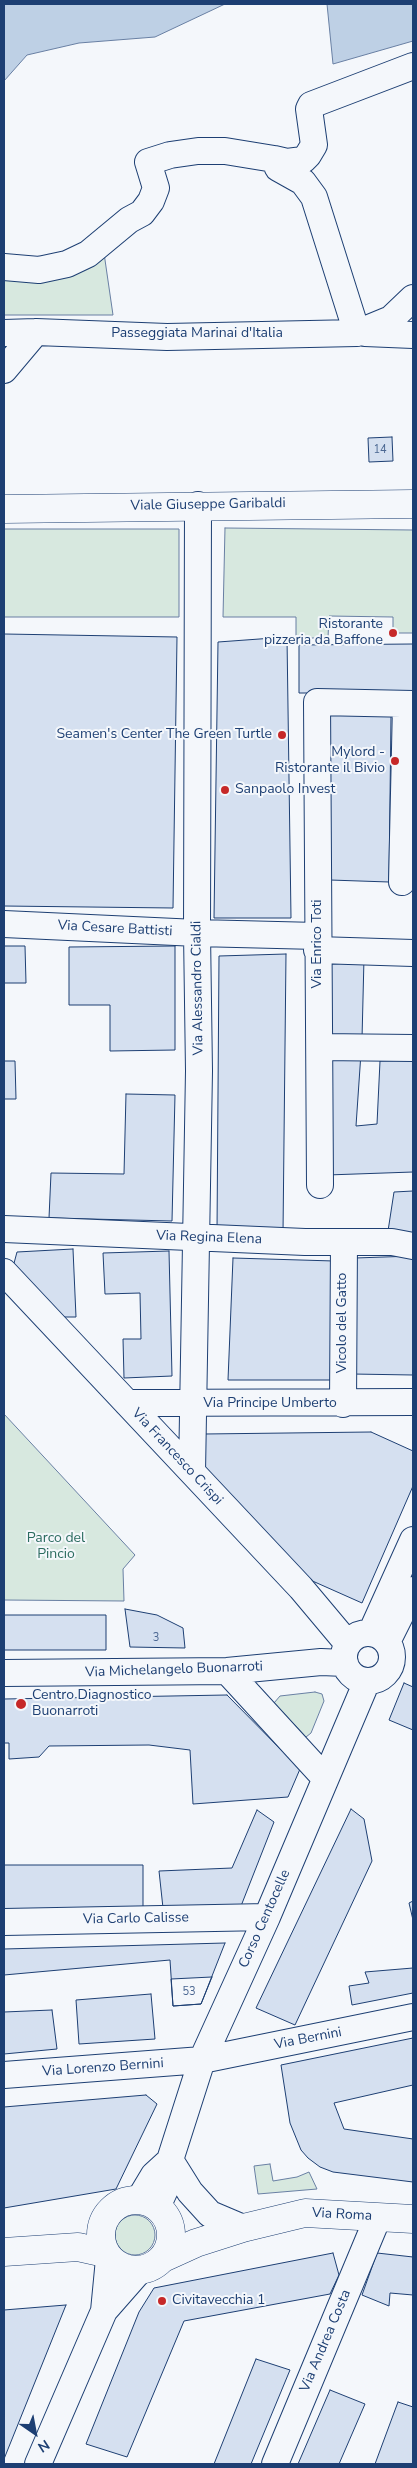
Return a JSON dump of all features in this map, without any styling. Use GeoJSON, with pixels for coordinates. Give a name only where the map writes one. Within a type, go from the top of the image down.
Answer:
{"type":"FeatureCollection","features":[{"type":"Feature","properties":{"kind":"main road","name":"Viale Giuseppe Garibaldi"},"geometry":{"type":"LineString","coordinates":[[4,509],[198,505],[413,504]]}},
{"type":"Feature","properties":{"kind":"main road"},"geometry":{"type":"LineString","coordinates":[[107,2256],[101,2240],[102,2226],[109,2212],[118,2205],[154,2208],[193,2228],[243,2228]]}},
{"type":"Feature","properties":{"kind":"main road"},"geometry":{"type":"LineString","coordinates":[[152,2264],[171,2238],[154,2208]]}},
{"type":"Feature","properties":{"kind":"main road","name":"Via Roma"},"geometry":{"type":"LineString","coordinates":[[243,2228],[305,2213],[413,2219]]}},
{"type":"Feature","properties":{"kind":"main road"},"geometry":{"type":"LineString","coordinates":[[49,2248],[102,2226]]}},
{"type":"Feature","properties":{"kind":"main road"},"geometry":{"type":"LineString","coordinates":[[4,2252],[78,2247],[107,2256],[120,2267],[152,2264],[196,2243],[243,2228]]}},
{"type":"Feature","properties":{"kind":"street"},"geometry":{"type":"LineString","coordinates":[[4,267],[39,270],[68,264],[88,254],[129,220],[142,213],[151,200],[156,188],[148,162],[170,154],[226,151],[287,162],[303,160],[308,156],[314,145],[309,109],[311,105],[413,66]]}},
{"type":"Feature","properties":{"kind":"street"},"geometry":{"type":"LineString","coordinates":[[274,159],[278,168],[303,182],[314,197],[357,333]]}},
{"type":"Feature","properties":{"kind":"street","name":"Passeggiata Marinai d'Italia"},"geometry":{"type":"LineString","coordinates":[[357,333],[391,319],[413,298]]}},
{"type":"Feature","properties":{"kind":"street"},"geometry":{"type":"LineString","coordinates":[[4,370],[36,332]]}},
{"type":"Feature","properties":{"kind":"street","name":"Passeggiata Marinai d'Italia"},"geometry":{"type":"LineString","coordinates":[[4,333],[36,332],[167,337],[357,333],[413,335]]}},
{"type":"Feature","properties":{"kind":"street","name":"Via Alessandro Cialdi"},"geometry":{"type":"LineString","coordinates":[[192,1472],[195,1405],[199,1071],[197,933],[198,505]]}},
{"type":"Feature","properties":{"kind":"street","name":"Via Enrico Toti"},"geometry":{"type":"LineString","coordinates":[[320,1185],[317,702],[410,704]]}},
{"type":"Feature","properties":{"kind":"street"},"geometry":{"type":"LineString","coordinates":[[402,882],[409,806],[410,704]]}},
{"type":"Feature","properties":{"kind":"street","name":"Via Cesare Battisti"},"geometry":{"type":"LineString","coordinates":[[4,924],[197,933],[413,953]]}},
{"type":"Feature","properties":{"kind":"street"},"geometry":{"type":"LineString","coordinates":[[320,1046],[413,1048]]}},
{"type":"Feature","properties":{"kind":"street","name":"Via Regina Elena"},"geometry":{"type":"LineString","coordinates":[[4,1229],[196,1238],[392,1242],[413,1246]]}},
{"type":"Feature","properties":{"kind":"street","name":"Vicolo del Gatto"},"geometry":{"type":"LineString","coordinates":[[343,1404],[344,1242]]}},
{"type":"Feature","properties":{"kind":"street","name":"Via Francesco Crispi"},"geometry":{"type":"LineString","coordinates":[[4,1272],[316,1605],[346,1654]]}},
{"type":"Feature","properties":{"kind":"street","name":"Via Principe Umberto"},"geometry":{"type":"LineString","coordinates":[[127,1403],[195,1405],[413,1402]]}},
{"type":"Feature","properties":{"kind":"street"},"geometry":{"type":"LineString","coordinates":[[391,1645],[358,1636],[346,1654],[352,1675],[366,1681],[379,1679],[386,1673],[392,1660],[391,1645],[413,1540]]}},
{"type":"Feature","properties":{"kind":"street"},"geometry":{"type":"LineString","coordinates":[[391,1645],[413,1590]]}},
{"type":"Feature","properties":{"kind":"street","name":"Via Michelangelo Buonarroti"},"geometry":{"type":"LineString","coordinates":[[4,1673],[227,1671],[320,1662],[346,1654]]}},
{"type":"Feature","properties":{"kind":"street"},"geometry":{"type":"LineString","coordinates":[[227,1671],[325,1778]]}},
{"type":"Feature","properties":{"kind":"street","name":"Corso Centocelle"},"geometry":{"type":"LineString","coordinates":[[154,2208],[168,2183],[170,2160],[202,2060],[267,1917],[366,1681]]}},
{"type":"Feature","properties":{"kind":"street","name":"Via Carlo Calisse"},"geometry":{"type":"LineString","coordinates":[[4,1922],[267,1917]]}},
{"type":"Feature","properties":{"kind":"street","name":"Via Bernini"},"geometry":{"type":"LineString","coordinates":[[202,2060],[413,2018]]}},
{"type":"Feature","properties":{"kind":"street","name":"Via Lorenzo Bernini"},"geometry":{"type":"LineString","coordinates":[[4,2075],[202,2060]]}},
{"type":"Feature","properties":{"kind":"street"},"geometry":{"type":"LineString","coordinates":[[170,2160],[190,2192],[210,2214],[243,2228]]}},
{"type":"Feature","properties":{"kind":"street","name":"Via Andrea Costa"},"geometry":{"type":"LineString","coordinates":[[275,2464],[378,2217]]}},
{"type":"Feature","properties":{"kind":"street"},"geometry":{"type":"LineString","coordinates":[[38,2464],[104,2311],[107,2256]]}},
{"type":"Feature","properties":{"kind":"street"},"geometry":{"type":"LineString","coordinates":[[104,2311],[152,2264]]}},
{"type":"Feature","properties":{"kind":"green space"},"geometry":{"type":"Polygon","coordinates":[[[104,253],[113,315],[4,315],[4,275],[104,253]]]}},
{"type":"Feature","properties":{"kind":"green space"},"geometry":{"type":"Polygon","coordinates":[[[225,528],[413,530],[413,633],[393,633],[393,617],[329,616],[328,638],[296,638],[296,617],[223,617],[225,528]]]}},
{"type":"Feature","properties":{"kind":"green space"},"geometry":{"type":"Polygon","coordinates":[[[4,529],[179,529],[179,617],[4,617],[4,529]]]}},
{"type":"Feature","properties":{"kind":"green space","name":"Parco del Pincio"},"geometry":{"type":"Polygon","coordinates":[[[4,1414],[135,1555],[123,1569],[124,1601],[4,1600],[4,1414]]]}},
{"type":"Feature","properties":{"kind":"green space"},"geometry":{"type":"Polygon","coordinates":[[[315,1692],[322,1694],[324,1701],[311,1733],[306,1737],[274,1703],[280,1696],[315,1692]]]}},
{"type":"Feature","properties":{"kind":"green space"},"geometry":{"type":"Polygon","coordinates":[[[270,2164],[273,2181],[297,2177],[309,2172],[317,2189],[258,2194],[254,2166],[270,2164]]]}},
{"type":"Feature","properties":{"kind":"green space"},"geometry":{"type":"Polygon","coordinates":[[[135,2215],[149,2221],[155,2235],[149,2249],[135,2255],[121,2249],[115,2235],[121,2221],[135,2215]]]}},
{"type":"Feature","properties":{"kind":"water"},"geometry":{"type":"Polygon","coordinates":[[[4,4],[225,4],[155,37],[79,43],[27,55],[4,81],[4,4]]]}},
{"type":"Feature","properties":{"kind":"water"},"geometry":{"type":"Polygon","coordinates":[[[327,4],[413,4],[413,41],[333,64],[327,4]]]}},
{"type":"Feature","properties":{"kind":"building"},"geometry":{"type":"Polygon","coordinates":[[[392,437],[393,461],[369,462],[368,438],[392,437]]]}},
{"type":"Feature","properties":{"kind":"building"},"geometry":{"type":"Polygon","coordinates":[[[4,634],[177,637],[173,908],[4,906],[4,634]]]}},
{"type":"Feature","properties":{"kind":"building"},"geometry":{"type":"Polygon","coordinates":[[[287,637],[291,918],[214,918],[218,642],[287,637]]]}},
{"type":"Feature","properties":{"kind":"building"},"geometry":{"type":"Polygon","coordinates":[[[413,644],[413,693],[299,693],[299,645],[413,644]]]}},
{"type":"Feature","properties":{"kind":"building"},"geometry":{"type":"Polygon","coordinates":[[[328,714],[391,716],[389,882],[330,880],[328,714]]]}},
{"type":"Feature","properties":{"kind":"building"},"geometry":{"type":"Polygon","coordinates":[[[4,946],[25,946],[26,983],[4,983],[4,946]]]}},
{"type":"Feature","properties":{"kind":"building"},"geometry":{"type":"Polygon","coordinates":[[[175,946],[175,1050],[110,1051],[110,1005],[69,1005],[69,947],[175,946]]]}},
{"type":"Feature","properties":{"kind":"building"},"geometry":{"type":"Polygon","coordinates":[[[286,954],[283,1233],[217,1231],[219,956],[286,954]]]}},
{"type":"Feature","properties":{"kind":"building"},"geometry":{"type":"Polygon","coordinates":[[[326,956],[364,958],[362,1039],[325,1039],[326,956]]]}},
{"type":"Feature","properties":{"kind":"building"},"geometry":{"type":"Polygon","coordinates":[[[361,1053],[356,1126],[377,1124],[380,1061],[413,1060],[413,1172],[327,1175],[327,1056],[361,1053]]]}},
{"type":"Feature","properties":{"kind":"building"},"geometry":{"type":"Polygon","coordinates":[[[4,1061],[15,1061],[16,1099],[4,1099],[4,1061]]]}},
{"type":"Feature","properties":{"kind":"building"},"geometry":{"type":"Polygon","coordinates":[[[126,1094],[175,1095],[172,1221],[49,1218],[51,1173],[124,1174],[126,1094]]]}},
{"type":"Feature","properties":{"kind":"building"},"geometry":{"type":"Polygon","coordinates":[[[413,1191],[413,1236],[388,1231],[394,1192],[413,1191]]]}},
{"type":"Feature","properties":{"kind":"building"},"geometry":{"type":"Polygon","coordinates":[[[73,1249],[76,1317],[63,1317],[13,1267],[17,1252],[73,1249]]]}},
{"type":"Feature","properties":{"kind":"building"},"geometry":{"type":"Polygon","coordinates":[[[169,1251],[172,1376],[124,1378],[123,1339],[141,1339],[140,1293],[105,1294],[103,1253],[169,1251]]]}},
{"type":"Feature","properties":{"kind":"building"},"geometry":{"type":"Polygon","coordinates":[[[413,1256],[413,1375],[352,1374],[355,1258],[413,1256]]]}},
{"type":"Feature","properties":{"kind":"building"},"geometry":{"type":"Polygon","coordinates":[[[233,1258],[334,1261],[331,1380],[228,1380],[233,1258]]]}},
{"type":"Feature","properties":{"kind":"building"},"geometry":{"type":"Polygon","coordinates":[[[371,1432],[413,1451],[413,1486],[362,1603],[308,1579],[205,1475],[204,1434],[371,1432]]]}},
{"type":"Feature","properties":{"kind":"building"},"geometry":{"type":"Polygon","coordinates":[[[125,1609],[157,1615],[183,1628],[185,1648],[130,1647],[125,1609]]]}},
{"type":"Feature","properties":{"kind":"building"},"geometry":{"type":"Polygon","coordinates":[[[4,1615],[106,1615],[106,1650],[4,1650],[4,1615]]]}},
{"type":"Feature","properties":{"kind":"building"},"geometry":{"type":"Polygon","coordinates":[[[404,1683],[413,1687],[413,1730],[389,1720],[404,1683]]]}},
{"type":"Feature","properties":{"kind":"building"},"geometry":{"type":"Polygon","coordinates":[[[227,1695],[300,1769],[288,1797],[193,1804],[190,1750],[149,1745],[49,1746],[39,1757],[9,1759],[9,1743],[4,1743],[4,1699],[227,1695]]]}},
{"type":"Feature","properties":{"kind":"building"},"geometry":{"type":"Polygon","coordinates":[[[351,1809],[364,1819],[372,1861],[295,2025],[256,2008],[351,1809]]]}},
{"type":"Feature","properties":{"kind":"building"},"geometry":{"type":"Polygon","coordinates":[[[257,1810],[274,1822],[241,1906],[163,1908],[159,1871],[232,1868],[257,1810]]]}},
{"type":"Feature","properties":{"kind":"building"},"geometry":{"type":"Polygon","coordinates":[[[4,1865],[143,1865],[143,1912],[4,1911],[4,1865]]]}},
{"type":"Feature","properties":{"kind":"building"},"geometry":{"type":"Polygon","coordinates":[[[413,1901],[413,1920],[409,1903],[413,1901]]]}},
{"type":"Feature","properties":{"kind":"building"},"geometry":{"type":"Polygon","coordinates":[[[225,1943],[201,2004],[173,2006],[170,1960],[4,1975],[4,1949],[225,1943]]]}},
{"type":"Feature","properties":{"kind":"building"},"geometry":{"type":"Polygon","coordinates":[[[413,1968],[413,1993],[352,2005],[349,1986],[369,1983],[365,1972],[413,1968]]]}},
{"type":"Feature","properties":{"kind":"building"},"geometry":{"type":"Polygon","coordinates":[[[212,1977],[201,2004],[173,2006],[171,1979],[212,1977]]]}},
{"type":"Feature","properties":{"kind":"building"},"geometry":{"type":"Polygon","coordinates":[[[151,1994],[155,2039],[79,2044],[76,2000],[151,1994]]]}},
{"type":"Feature","properties":{"kind":"building"},"geometry":{"type":"Polygon","coordinates":[[[52,2010],[57,2049],[4,2054],[4,2012],[52,2010]]]}},
{"type":"Feature","properties":{"kind":"building"},"geometry":{"type":"Polygon","coordinates":[[[413,2038],[413,2085],[334,2103],[344,2129],[413,2139],[413,2182],[333,2172],[320,2167],[308,2158],[301,2150],[290,2123],[281,2065],[413,2038]]]}},
{"type":"Feature","properties":{"kind":"building"},"geometry":{"type":"Polygon","coordinates":[[[146,2095],[157,2104],[116,2189],[4,2208],[4,2107],[146,2095]]]}},
{"type":"Feature","properties":{"kind":"building"},"geometry":{"type":"Polygon","coordinates":[[[333,2253],[339,2275],[330,2294],[184,2321],[127,2457],[86,2444],[139,2312],[154,2288],[333,2253]]]}},
{"type":"Feature","properties":{"kind":"building"},"geometry":{"type":"Polygon","coordinates":[[[377,2253],[413,2257],[413,2295],[390,2293],[389,2306],[362,2295],[377,2253]]]}},
{"type":"Feature","properties":{"kind":"building"},"geometry":{"type":"Polygon","coordinates":[[[66,2305],[4,2459],[4,2310],[66,2305]]]}},
{"type":"Feature","properties":{"kind":"building"},"geometry":{"type":"Polygon","coordinates":[[[256,2359],[290,2370],[251,2464],[214,2464],[256,2359]]]}},
{"type":"Feature","properties":{"kind":"building"},"geometry":{"type":"Polygon","coordinates":[[[330,2390],[365,2404],[339,2464],[298,2464],[330,2390]]]}},
{"type":"Feature","properties":{"kind":"building"},"geometry":{"type":"Polygon","coordinates":[[[398,2402],[413,2407],[413,2464],[375,2464],[398,2402]]]}},
{"type":"Feature","properties":{"kind":"place","name":"Ristorante pizzeria da Baffone"},"geometry":{"type":"Point","coordinates":[393,633]}},
{"type":"Feature","properties":{"kind":"place","name":"Seamen's Center The Green Turtle"},"geometry":{"type":"Point","coordinates":[282,735]}},
{"type":"Feature","properties":{"kind":"place","name":"Mylord - Ristorante il Bivio"},"geometry":{"type":"Point","coordinates":[395,761]}},
{"type":"Feature","properties":{"kind":"place","name":"Sanpaolo Invest"},"geometry":{"type":"Point","coordinates":[225,790]}},
{"type":"Feature","properties":{"kind":"place","name":"Centro Diagnostico Buonarroti"},"geometry":{"type":"Point","coordinates":[21,1704]}},
{"type":"Feature","properties":{"kind":"place","name":"Civitavecchia 1"},"geometry":{"type":"Point","coordinates":[162,2301]}}]}
